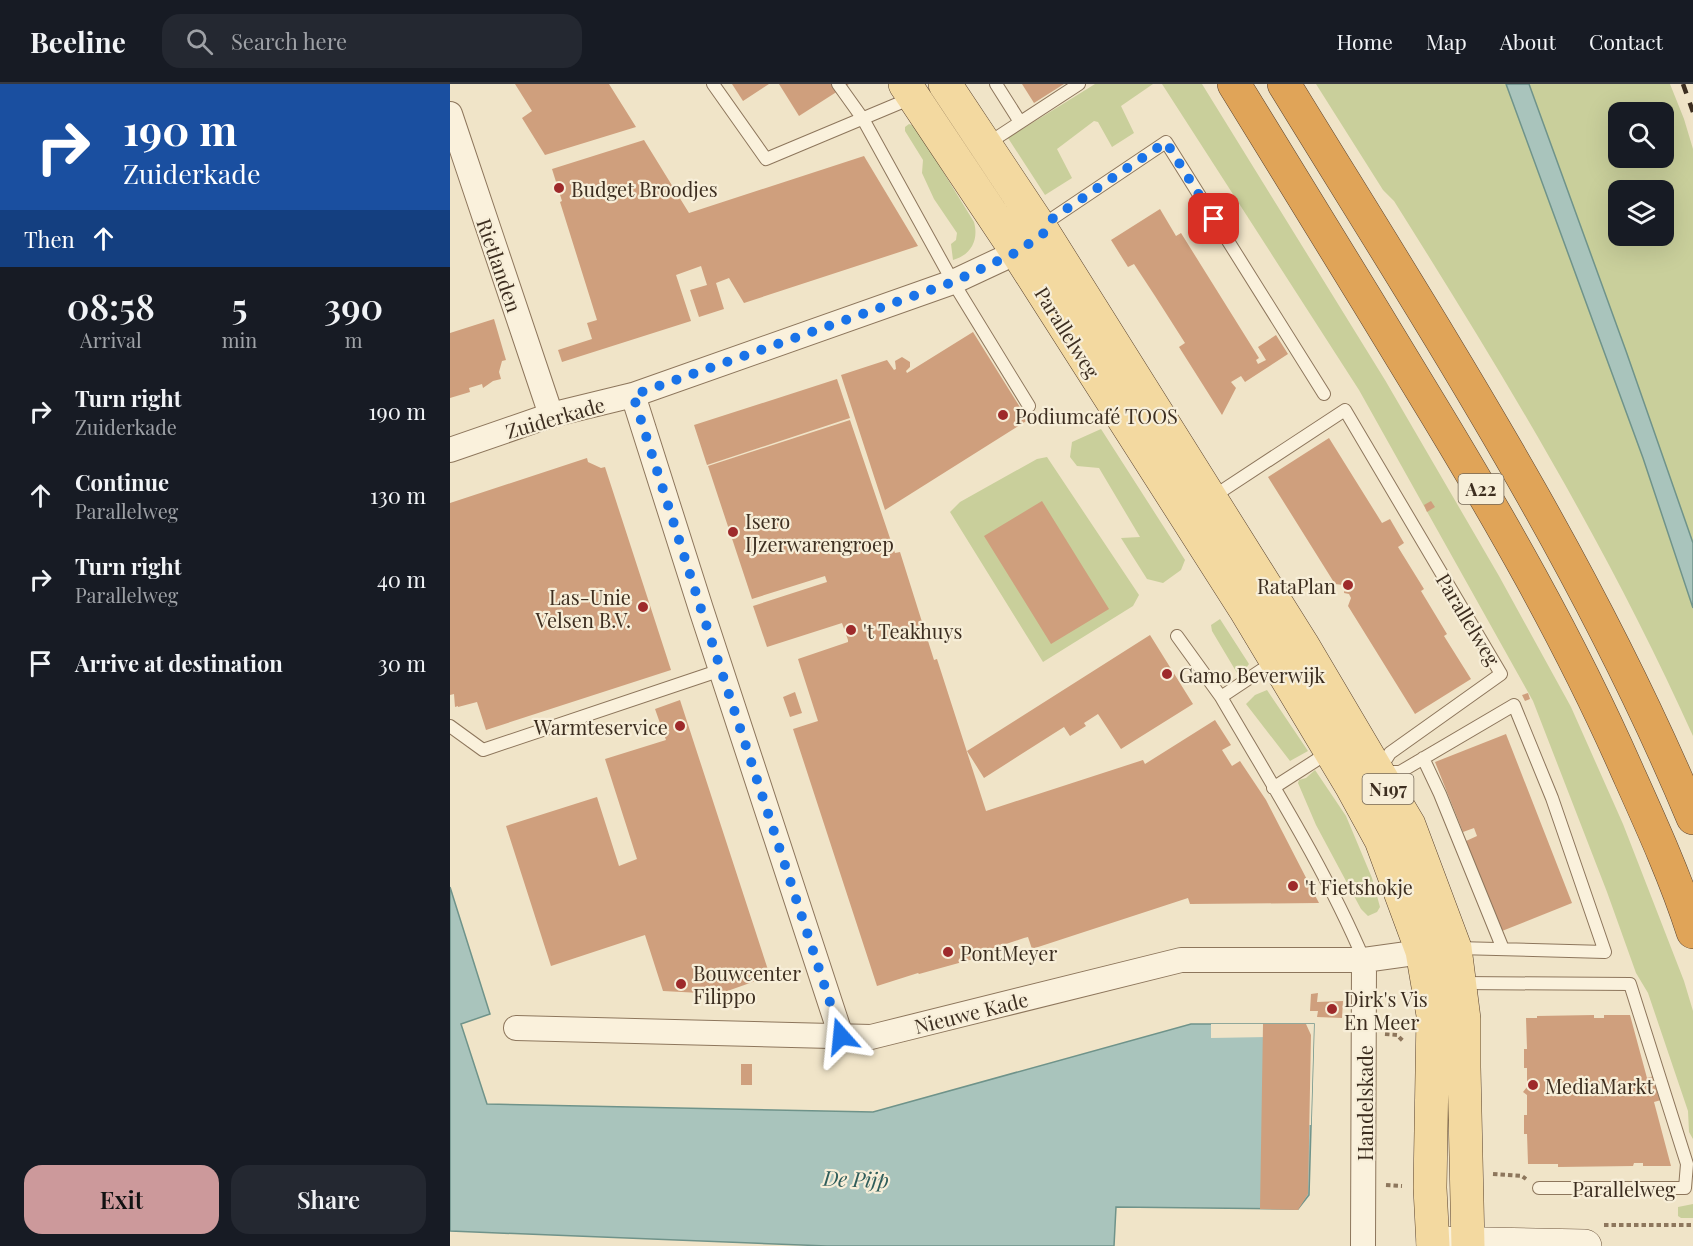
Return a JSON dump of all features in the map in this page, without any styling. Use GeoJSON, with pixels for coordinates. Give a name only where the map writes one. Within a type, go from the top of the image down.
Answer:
{"type":"FeatureCollection","features":[{"type":"Feature","properties":{"kind":"highway","name":"A22"},"geometry":{"type":"LineString","coordinates":[[1234,84],[1472,472],[1539,590],[1614,740],[1676,885],[1693,932]]}},
{"type":"Feature","properties":{"kind":"highway","name":"A22"},"geometry":{"type":"LineString","coordinates":[[1284,84],[1542,510],[1622,661],[1693,818]]}},
{"type":"Feature","properties":{"kind":"main road","name":"Parallelweg"},"geometry":{"type":"LineString","coordinates":[[923,88],[986,145],[1048,226],[1211,498],[1289,653],[1365,780],[1381,840],[1422,951],[1444,984],[1464,1019],[1468,1245],[1433,1245],[1430,1188],[1433,1015],[1444,984],[1455,948],[1409,825],[1365,780],[1329,752],[1289,653],[1245,609],[1017,252],[923,88]]}},
{"type":"Feature","properties":{"kind":"main road"},"geometry":{"type":"LineString","coordinates":[[1468,1245],[1586,1246]]}},
{"type":"Feature","properties":{"kind":"street","name":"Rietlanden"},"geometry":{"type":"LineString","coordinates":[[450,114],[551,416]]}},
{"type":"Feature","properties":{"kind":"street","name":"Zuiderkade"},"geometry":{"type":"LineString","coordinates":[[450,450],[551,416],[633,395],[953,282],[1017,252],[1048,226]]}},
{"type":"Feature","properties":{"kind":"street"},"geometry":{"type":"LineString","coordinates":[[633,395],[841,1036]]}},
{"type":"Feature","properties":{"kind":"street"},"geometry":{"type":"LineString","coordinates":[[1422,951],[1455,948]]}},
{"type":"Feature","properties":{"kind":"street","name":"Nieuwe Kade"},"geometry":{"type":"LineString","coordinates":[[516,1028],[871,1037],[1181,960],[1364,960],[1422,951]]}},
{"type":"Feature","properties":{"kind":"street","name":"Handelskade"},"geometry":{"type":"LineString","coordinates":[[1363,1246],[1364,960]]}},
{"type":"Feature","properties":{"kind":"lane"},"geometry":{"type":"LineString","coordinates":[[713,84],[766,159],[862,119],[923,88]]}},
{"type":"Feature","properties":{"kind":"lane"},"geometry":{"type":"LineString","coordinates":[[838,84],[862,119],[953,282],[1029,406]]}},
{"type":"Feature","properties":{"kind":"lane"},"geometry":{"type":"LineString","coordinates":[[996,84],[1020,122]]}},
{"type":"Feature","properties":{"kind":"lane"},"geometry":{"type":"LineString","coordinates":[[986,145],[1079,84]]}},
{"type":"Feature","properties":{"kind":"lane"},"geometry":{"type":"LineString","coordinates":[[1048,226],[1166,142],[1324,394]]}},
{"type":"Feature","properties":{"kind":"lane","name":"Parallelweg"},"geometry":{"type":"LineString","coordinates":[[1211,498],[1345,410],[1501,674],[1390,753],[1365,780]]}},
{"type":"Feature","properties":{"kind":"lane"},"geometry":{"type":"LineString","coordinates":[[1178,636],[1221,697],[1316,860],[1347,919],[1364,960]]}},
{"type":"Feature","properties":{"kind":"lane"},"geometry":{"type":"LineString","coordinates":[[1221,697],[1289,653]]}},
{"type":"Feature","properties":{"kind":"lane"},"geometry":{"type":"LineString","coordinates":[[450,726],[483,750],[721,670]]}},
{"type":"Feature","properties":{"kind":"lane"},"geometry":{"type":"LineString","coordinates":[[1365,780],[1400,772],[1514,705],[1552,798],[1605,952],[1455,948]]}},
{"type":"Feature","properties":{"kind":"lane"},"geometry":{"type":"LineString","coordinates":[[1273,788],[1329,752]]}},
{"type":"Feature","properties":{"kind":"lane"},"geometry":{"type":"LineString","coordinates":[[1423,758],[1503,949]]}},
{"type":"Feature","properties":{"kind":"lane","name":"Parallelweg"},"geometry":{"type":"LineString","coordinates":[[1444,984],[1630,984],[1687,1164],[1685,1188],[1539,1188]]}},
{"type":"Feature","properties":{"kind":"path"},"geometry":{"type":"LineString","coordinates":[[1485,1173],[1522,1176],[1539,1188]]}},
{"type":"Feature","properties":{"kind":"green space"},"geometry":{"type":"Polygon","coordinates":[[[1095,84],[1153,84],[1121,106],[1134,133],[1112,147],[1098,122],[1094,121],[1057,149],[1072,178],[1045,195],[1008,138],[1095,84]]]}},
{"type":"Feature","properties":{"kind":"green space"},"geometry":{"type":"Polygon","coordinates":[[[1162,84],[1202,84],[1385,380],[1499,576],[1571,707],[1623,824],[1684,981],[1693,1011],[1693,1139],[1689,1132],[1688,1111],[1648,993],[1636,973],[1533,701],[1359,390],[1162,84]]]}},
{"type":"Feature","properties":{"kind":"green space"},"geometry":{"type":"Polygon","coordinates":[[[1316,84],[1506,84],[1643,458],[1693,608],[1693,736],[1661,666],[1553,463],[1435,266],[1394,201],[1383,190],[1316,84]]]}},
{"type":"Feature","properties":{"kind":"green space"},"geometry":{"type":"Polygon","coordinates":[[[1529,84],[1670,84],[1684,119],[1693,149],[1693,543],[1529,84]]]}},
{"type":"Feature","properties":{"kind":"green space"},"geometry":{"type":"Polygon","coordinates":[[[909,124],[915,126],[974,222],[975,235],[972,246],[959,258],[953,260],[951,244],[956,240],[957,233],[934,199],[922,173],[923,160],[905,131],[905,127],[909,124]]]}},
{"type":"Feature","properties":{"kind":"green space"},"geometry":{"type":"Polygon","coordinates":[[[1101,429],[1185,560],[1181,570],[1163,583],[1147,579],[1121,538],[1140,537],[1099,468],[1077,466],[1070,457],[1072,442],[1101,429]]]}},
{"type":"Feature","properties":{"kind":"green space"},"geometry":{"type":"Polygon","coordinates":[[[1047,457],[1139,595],[1133,606],[1043,662],[950,512],[960,502],[1037,459],[1047,457]]]}},
{"type":"Feature","properties":{"kind":"green space"},"geometry":{"type":"Polygon","coordinates":[[[1220,619],[1249,664],[1242,673],[1237,673],[1212,631],[1211,625],[1220,619]]]}},
{"type":"Feature","properties":{"kind":"green space"},"geometry":{"type":"Polygon","coordinates":[[[1267,690],[1308,751],[1290,761],[1246,704],[1255,695],[1267,690]]]}},
{"type":"Feature","properties":{"kind":"green space"},"geometry":{"type":"Polygon","coordinates":[[[1315,770],[1346,816],[1372,878],[1380,907],[1377,912],[1368,916],[1361,909],[1316,825],[1298,783],[1315,770]]]}},
{"type":"Feature","properties":{"kind":"green space"},"geometry":{"type":"Polygon","coordinates":[[[1693,1204],[1693,1218],[1678,1216],[1678,1207],[1693,1204]]]}},
{"type":"Feature","properties":{"kind":"water"},"geometry":{"type":"Polygon","coordinates":[[[1506,84],[1529,84],[1626,351],[1693,543],[1693,608],[1643,458],[1506,84]]]}},
{"type":"Feature","properties":{"kind":"water","name":"De Pijp"},"geometry":{"type":"Polygon","coordinates":[[[450,887],[490,1014],[461,1024],[487,1104],[873,1112],[1191,1024],[1314,1024],[1309,1195],[1298,1209],[1116,1207],[1114,1246],[827,1246],[450,1231],[450,887]]]}},
{"type":"Feature","properties":{"kind":"pier"},"geometry":{"type":"Polygon","coordinates":[[[1211,1024],[1314,1024],[1311,1125],[1299,1125],[1268,1037],[1211,1038],[1211,1024]]]}},
{"type":"Feature","properties":{"kind":"building"},"geometry":{"type":"Polygon","coordinates":[[[515,84],[609,84],[636,127],[545,155],[522,118],[532,111],[515,84]]]}},
{"type":"Feature","properties":{"kind":"building"},"geometry":{"type":"Polygon","coordinates":[[[732,84],[769,84],[743,101],[732,84]]]}},
{"type":"Feature","properties":{"kind":"building"},"geometry":{"type":"Polygon","coordinates":[[[779,84],[849,84],[799,116],[779,84]]]}},
{"type":"Feature","properties":{"kind":"building"},"geometry":{"type":"Polygon","coordinates":[[[1022,84],[1064,84],[1034,103],[1022,84]]]}},
{"type":"Feature","properties":{"kind":"building"},"geometry":{"type":"Polygon","coordinates":[[[644,140],[689,213],[864,156],[918,246],[744,303],[729,278],[716,283],[724,309],[699,317],[690,290],[707,285],[701,266],[676,275],[691,321],[562,362],[558,350],[592,339],[587,323],[597,320],[552,169],[644,140]]]}},
{"type":"Feature","properties":{"kind":"building"},"geometry":{"type":"Polygon","coordinates":[[[1160,209],[1176,236],[1181,233],[1259,358],[1256,360],[1258,364],[1266,360],[1258,347],[1276,335],[1288,354],[1245,382],[1241,376],[1231,382],[1236,388],[1222,415],[1179,347],[1185,343],[1134,264],[1128,267],[1111,240],[1160,209]]]}},
{"type":"Feature","properties":{"kind":"building"},"geometry":{"type":"Polygon","coordinates":[[[494,319],[506,360],[502,361],[499,372],[501,379],[483,388],[482,384],[469,388],[470,392],[450,398],[450,333],[494,319]]]}},
{"type":"Feature","properties":{"kind":"building"},"geometry":{"type":"Polygon","coordinates":[[[973,332],[1028,420],[885,510],[841,375],[887,360],[894,370],[896,369],[895,361],[902,357],[910,362],[907,373],[973,332]]]}},
{"type":"Feature","properties":{"kind":"building"},"geometry":{"type":"Polygon","coordinates":[[[837,379],[850,418],[707,465],[694,425],[837,379]]]}},
{"type":"Feature","properties":{"kind":"building"},"geometry":{"type":"Polygon","coordinates":[[[850,420],[895,553],[900,552],[986,811],[1143,760],[1145,764],[1215,720],[1231,745],[1222,750],[1232,766],[1240,761],[1266,800],[1319,903],[1190,904],[1188,898],[1032,949],[1028,937],[994,948],[995,953],[877,986],[793,729],[818,721],[798,659],[848,642],[848,640],[842,623],[767,647],[753,606],[827,582],[825,576],[752,599],[708,466],[850,420]]]}},
{"type":"Feature","properties":{"kind":"building"},"geometry":{"type":"Polygon","coordinates":[[[1329,438],[1382,523],[1390,519],[1404,543],[1398,547],[1424,589],[1421,591],[1447,634],[1444,636],[1471,679],[1415,714],[1348,606],[1351,598],[1349,594],[1344,593],[1343,585],[1335,584],[1268,477],[1329,438]]]}},
{"type":"Feature","properties":{"kind":"building"},"geometry":{"type":"Polygon","coordinates":[[[587,458],[588,462],[601,468],[605,467],[671,670],[486,730],[477,702],[455,707],[454,694],[450,695],[450,503],[587,458]]]}},
{"type":"Feature","properties":{"kind":"building"},"geometry":{"type":"Polygon","coordinates":[[[1042,501],[1109,609],[1051,644],[984,536],[1042,501]]]}},
{"type":"Feature","properties":{"kind":"building"},"geometry":{"type":"Polygon","coordinates":[[[1431,501],[1435,507],[1427,512],[1424,505],[1431,501]]]}},
{"type":"Feature","properties":{"kind":"building"},"geometry":{"type":"Polygon","coordinates":[[[1150,635],[1193,704],[1121,749],[1098,714],[1084,723],[1086,726],[1070,736],[1064,727],[984,778],[967,751],[1150,635]]]}},
{"type":"Feature","properties":{"kind":"building"},"geometry":{"type":"Polygon","coordinates":[[[795,692],[802,713],[790,717],[783,697],[795,692]]]}},
{"type":"Feature","properties":{"kind":"building"},"geometry":{"type":"Polygon","coordinates":[[[1528,693],[1530,699],[1525,701],[1522,695],[1528,693]]]}},
{"type":"Feature","properties":{"kind":"building"},"geometry":{"type":"Polygon","coordinates":[[[680,700],[770,976],[719,994],[663,991],[645,935],[551,966],[506,826],[597,797],[619,866],[637,859],[605,759],[666,740],[655,709],[680,700]]]}},
{"type":"Feature","properties":{"kind":"building"},"geometry":{"type":"Polygon","coordinates":[[[1506,734],[1572,903],[1502,931],[1466,841],[1477,836],[1474,828],[1463,832],[1435,762],[1506,734]]]}},
{"type":"Feature","properties":{"kind":"building"},"geometry":{"type":"Polygon","coordinates":[[[1318,993],[1317,1002],[1343,1001],[1342,1018],[1317,1017],[1318,1011],[1310,1011],[1311,994],[1318,993]]]}},
{"type":"Feature","properties":{"kind":"building"},"geometry":{"type":"Polygon","coordinates":[[[1594,1015],[1594,1018],[1604,1018],[1604,1015],[1630,1015],[1647,1078],[1654,1076],[1661,1100],[1654,1102],[1671,1166],[1643,1166],[1643,1163],[1634,1163],[1633,1166],[1558,1167],[1558,1164],[1528,1164],[1527,1134],[1524,1134],[1527,1095],[1523,1092],[1527,1087],[1527,1068],[1524,1068],[1524,1049],[1527,1049],[1526,1018],[1594,1015]]]}},
{"type":"Feature","properties":{"kind":"building"},"geometry":{"type":"Polygon","coordinates":[[[1263,1024],[1306,1024],[1311,1035],[1308,1194],[1298,1210],[1260,1209],[1263,1024]]]}},
{"type":"Feature","properties":{"kind":"building"},"geometry":{"type":"Polygon","coordinates":[[[741,1064],[752,1064],[752,1085],[741,1085],[741,1064]]]}},
{"type":"Feature","properties":{"kind":"railway"},"geometry":{"type":"LineString","coordinates":[[1683,84],[1693,112]]}},
{"type":"Feature","properties":{"kind":"place","name":"Budget Broodjes"},"geometry":{"type":"Point","coordinates":[559,188]}},
{"type":"Feature","properties":{"kind":"place","name":"Podiumcafé TOOS"},"geometry":{"type":"Point","coordinates":[1003,415]}},
{"type":"Feature","properties":{"kind":"place","name":"Isero IJzerwarengroep"},"geometry":{"type":"Point","coordinates":[733,532]}},
{"type":"Feature","properties":{"kind":"place","name":"RataPlan"},"geometry":{"type":"Point","coordinates":[1348,585]}},
{"type":"Feature","properties":{"kind":"place","name":"Las-Unie Velsen B.V."},"geometry":{"type":"Point","coordinates":[643,607]}},
{"type":"Feature","properties":{"kind":"place","name":"'t Teakhuys"},"geometry":{"type":"Point","coordinates":[851,630]}},
{"type":"Feature","properties":{"kind":"place","name":"Gamo Beverwijk"},"geometry":{"type":"Point","coordinates":[1167,674]}},
{"type":"Feature","properties":{"kind":"place","name":"Warmteservice"},"geometry":{"type":"Point","coordinates":[680,726]}},
{"type":"Feature","properties":{"kind":"place","name":"'t Fietshokje"},"geometry":{"type":"Point","coordinates":[1293,886]}},
{"type":"Feature","properties":{"kind":"place","name":"PontMeyer"},"geometry":{"type":"Point","coordinates":[948,952]}},
{"type":"Feature","properties":{"kind":"place","name":"Bouwcenter Filippo"},"geometry":{"type":"Point","coordinates":[681,984]}},
{"type":"Feature","properties":{"kind":"place","name":"Dirk's Vis En Meer"},"geometry":{"type":"Point","coordinates":[1332,1009]}},
{"type":"Feature","properties":{"kind":"place","name":"MediaMarkt"},"geometry":{"type":"Point","coordinates":[1533,1085]}},
{"type":"Feature","properties":{"kind":"route"},"geometry":{"type":"LineString","coordinates":[[841,1036],[633,395],[953,282],[1017,252],[1044,233],[1053,218],[1166,142],[1214,219]]}}]}
